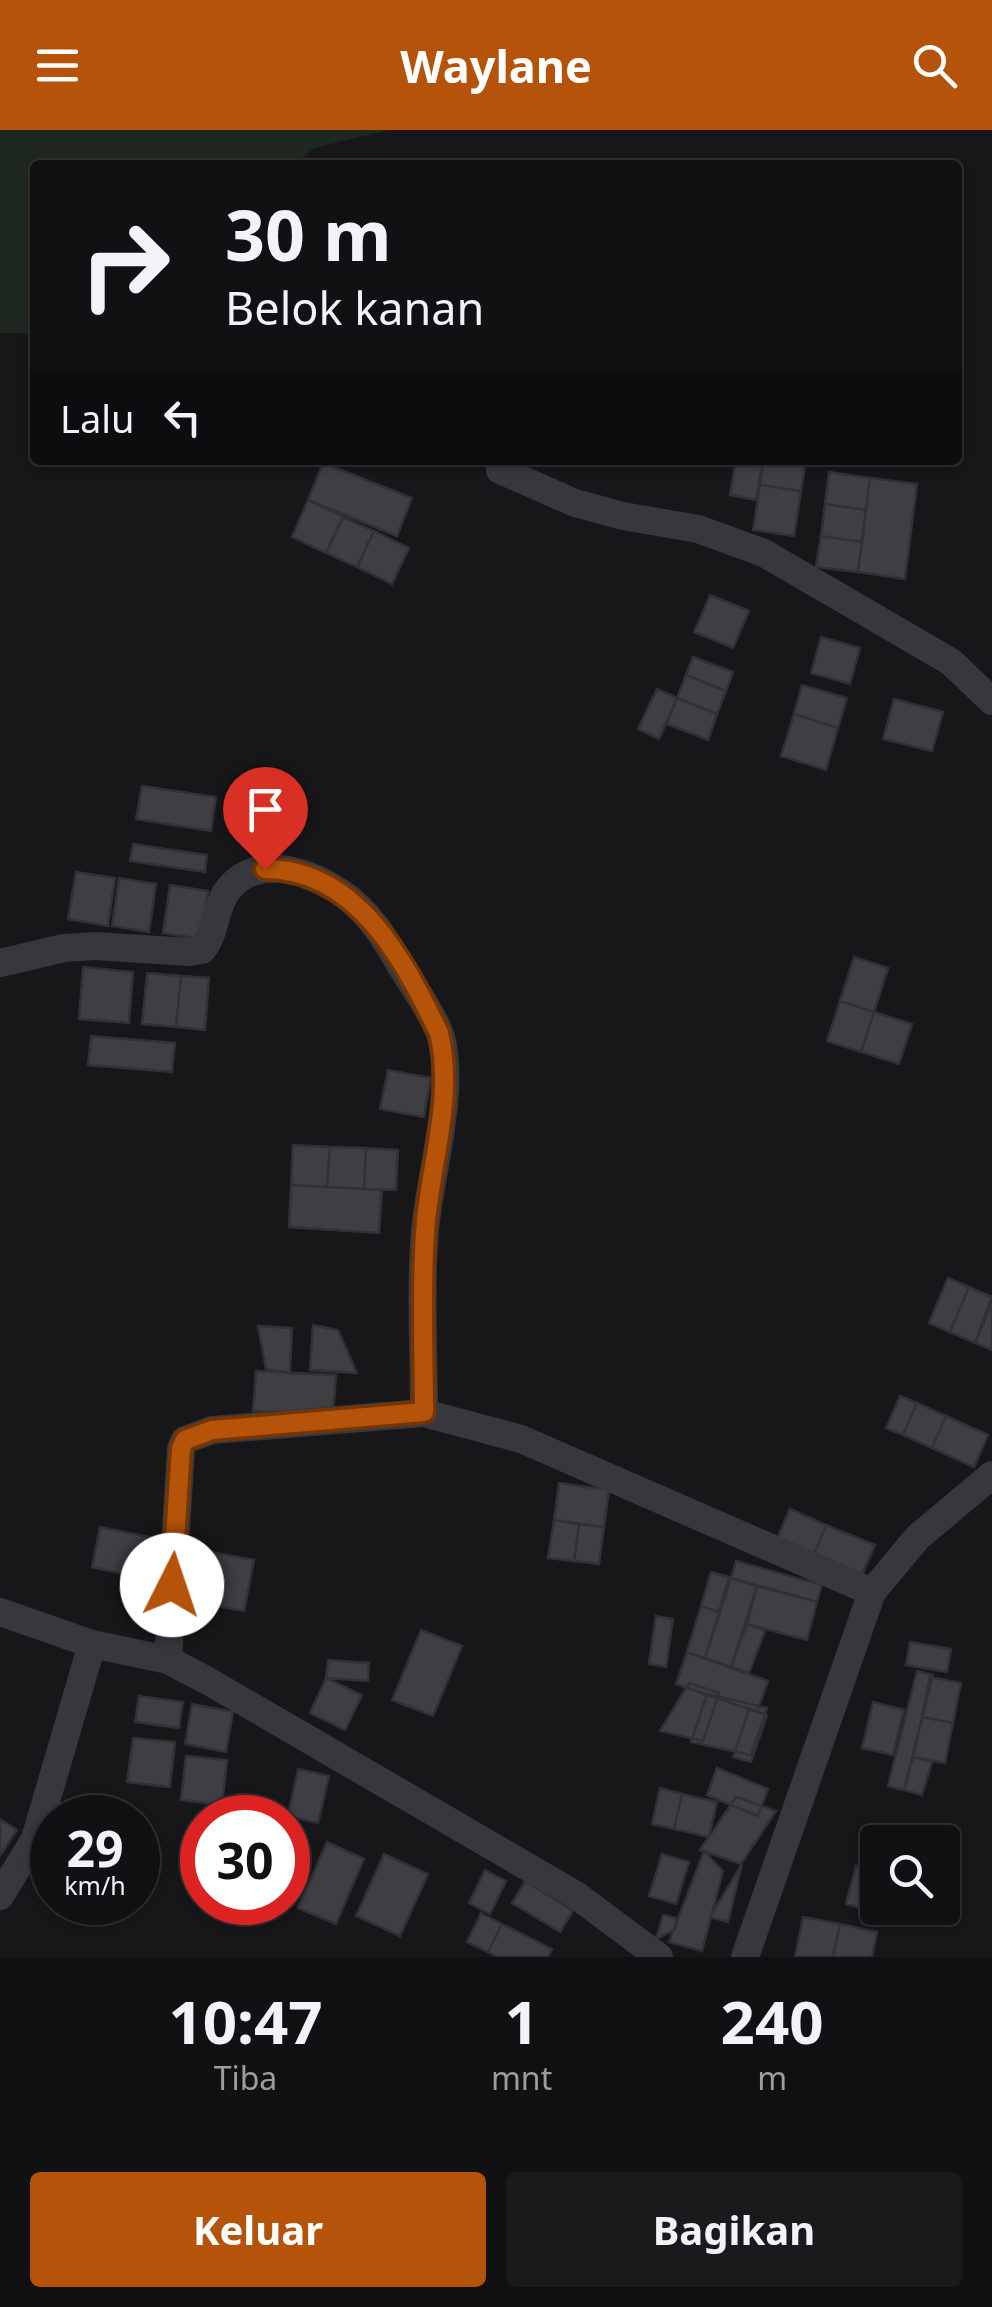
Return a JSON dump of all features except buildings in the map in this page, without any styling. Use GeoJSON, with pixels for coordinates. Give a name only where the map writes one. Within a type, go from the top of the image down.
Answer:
{"type":"FeatureCollection","features":[{"type":"Feature","properties":{"kind":"street"},"geometry":{"type":"LineString","coordinates":[[500,470],[575,503],[623,516],[698,528],[764,553],[951,662],[992,700]]}},
{"type":"Feature","properties":{"kind":"street"},"geometry":{"type":"LineString","coordinates":[[0,963],[64,948],[202,950],[214,932],[227,891],[245,875],[265,869],[290,869],[327,883],[375,922],[431,1016],[444,1050],[445,1090],[425,1232],[424,1412]]}},
{"type":"Feature","properties":{"kind":"street"},"geometry":{"type":"LineString","coordinates":[[168,1660],[181,1448],[185,1440],[212,1430],[424,1412],[520,1440],[872,1592]]}},
{"type":"Feature","properties":{"kind":"street"},"geometry":{"type":"LineString","coordinates":[[745,1957],[872,1592],[918,1537],[992,1475]]}},
{"type":"Feature","properties":{"kind":"street"},"geometry":{"type":"LineString","coordinates":[[0,1612],[92,1644],[168,1660],[576,1895],[660,1957]]}},
{"type":"Feature","properties":{"kind":"street"},"geometry":{"type":"LineString","coordinates":[[0,1896],[35,1839],[92,1644]]}},
{"type":"Feature","properties":{"kind":"shaded area"},"geometry":{"type":"Polygon","coordinates":[[[0,130],[390,130],[314,148],[300,160],[30,160],[30,333],[0,333],[0,130]]]}},
{"type":"Feature","properties":{"kind":"route"},"geometry":{"type":"LineString","coordinates":[[172,1585],[181,1448],[185,1440],[212,1430],[424,1412],[425,1232],[445,1090],[444,1050],[431,1016],[375,922],[327,883],[290,869],[265,869]]}}]}
